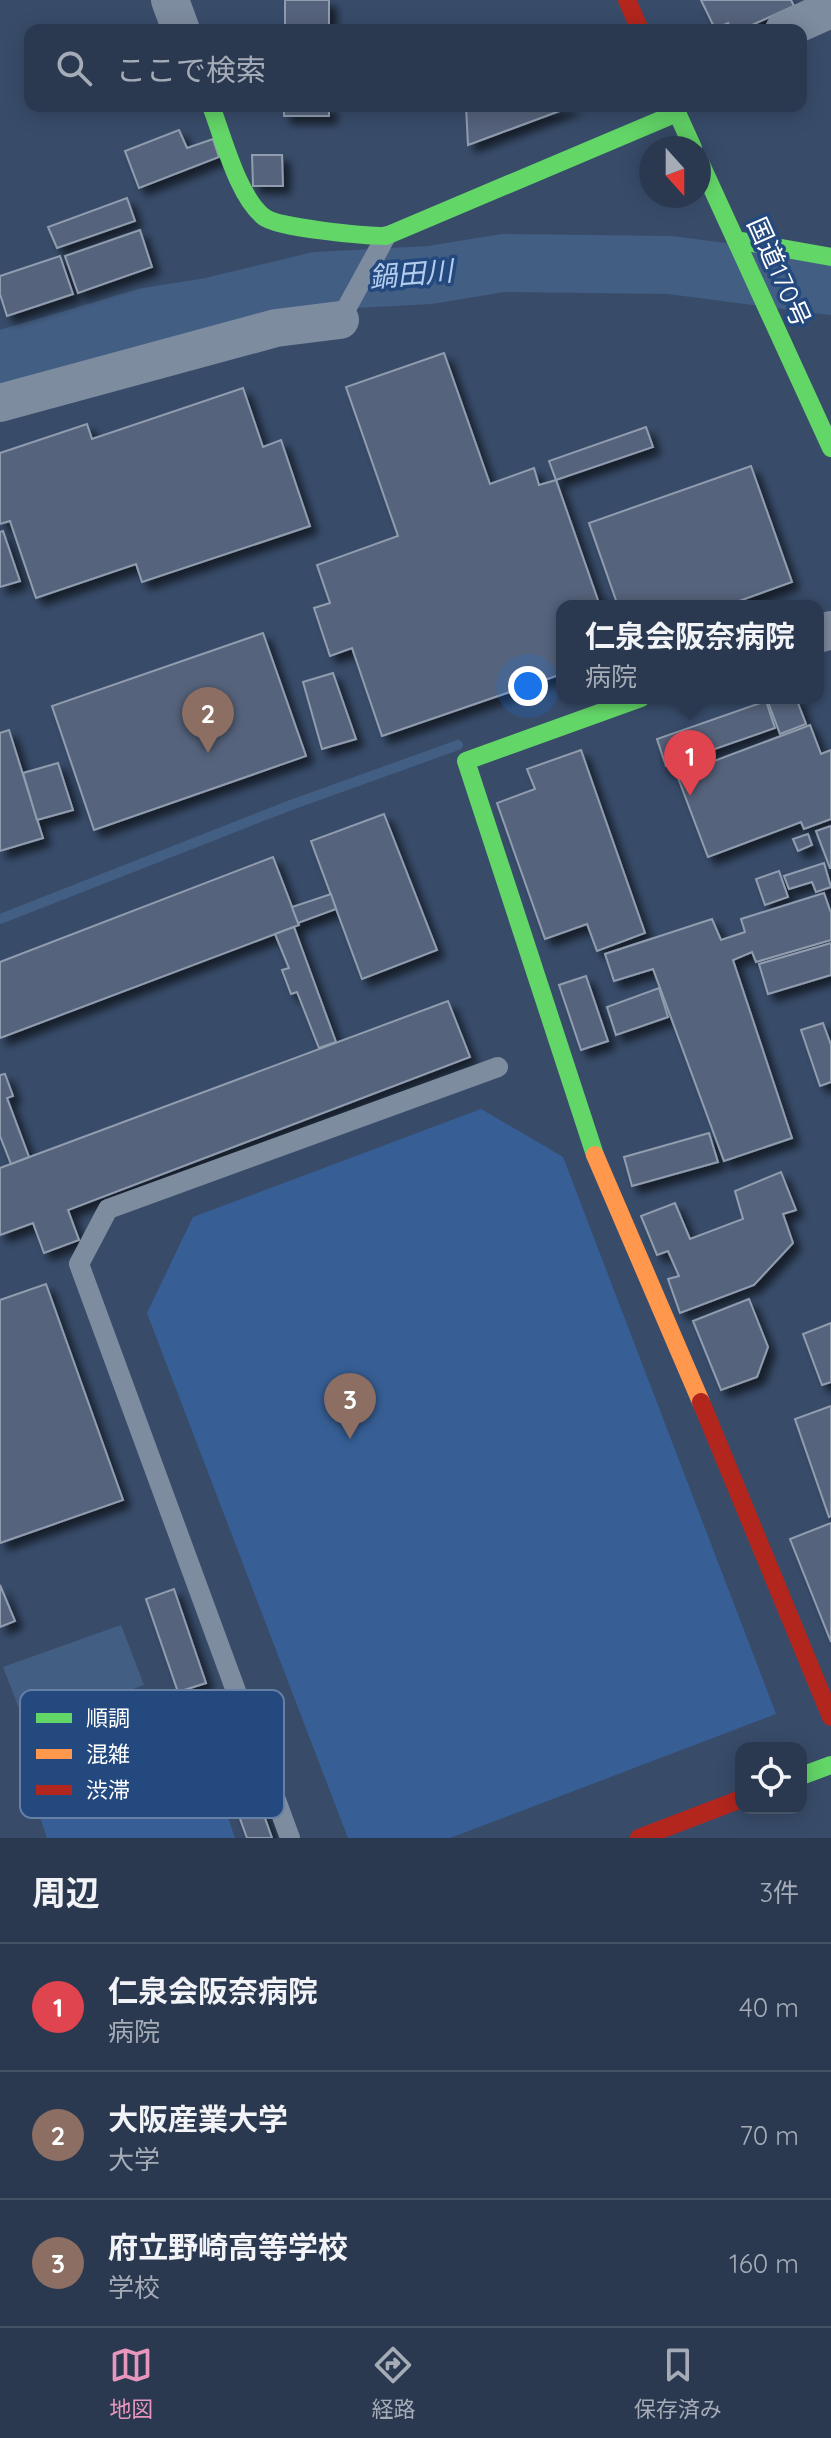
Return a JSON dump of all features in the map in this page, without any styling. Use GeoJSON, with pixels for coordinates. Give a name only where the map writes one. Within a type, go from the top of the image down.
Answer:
{"type":"FeatureCollection","features":[{"type":"Feature","properties":{"kind":"main road"},"geometry":{"type":"LineString","coordinates":[[627,0],[637,24]]}},
{"type":"Feature","properties":{"kind":"main road"},"geometry":{"type":"LineString","coordinates":[[213,112],[248,200],[266,219],[360,236],[381,245],[669,112]]}},
{"type":"Feature","properties":{"kind":"main road"},"geometry":{"type":"LineString","coordinates":[[676,112],[687,136]]}},
{"type":"Feature","properties":{"kind":"main road","name":"国道170号"},"geometry":{"type":"LineString","coordinates":[[711,186],[831,448]]}},
{"type":"Feature","properties":{"kind":"main road"},"geometry":{"type":"LineString","coordinates":[[736,240],[831,257]]}},
{"type":"Feature","properties":{"kind":"main road"},"geometry":{"type":"LineString","coordinates":[[624,704],[466,761],[591,1145],[741,1494],[831,1717]]}},
{"type":"Feature","properties":{"kind":"main road"},"geometry":{"type":"LineString","coordinates":[[807,1774],[831,1765]]}},
{"type":"Feature","properties":{"kind":"main road"},"geometry":{"type":"LineString","coordinates":[[639,1838],[735,1801]]}},
{"type":"Feature","properties":{"kind":"street"},"geometry":{"type":"LineString","coordinates":[[170,0],[179,24]]}},
{"type":"Feature","properties":{"kind":"street"},"geometry":{"type":"LineString","coordinates":[[797,24],[831,9]]}},
{"type":"Feature","properties":{"kind":"street"},"geometry":{"type":"LineString","coordinates":[[0,403],[276,328],[344,314]]}},
{"type":"Feature","properties":{"kind":"lane"},"geometry":{"type":"LineString","coordinates":[[344,314],[381,245]]}},
{"type":"Feature","properties":{"kind":"lane"},"geometry":{"type":"LineString","coordinates":[[236,1690],[79,1264],[108,1209],[498,1067]]}},
{"type":"Feature","properties":{"kind":"lane"},"geometry":{"type":"LineString","coordinates":[[283,1818],[290,1838]]}},
{"type":"Feature","properties":{"kind":"shaded area"},"geometry":{"type":"Polygon","coordinates":[[[481,1109],[563,1157],[776,1714],[450,1838],[348,1838],[147,1313],[193,1217],[481,1109]]]}},
{"type":"Feature","properties":{"kind":"shaded area"},"geometry":{"type":"Polygon","coordinates":[[[121,1625],[144,1685],[131,1690],[20,1690],[20,1711],[3,1667],[121,1625]]]}},
{"type":"Feature","properties":{"kind":"shaded area"},"geometry":{"type":"Polygon","coordinates":[[[40,1818],[228,1818],[235,1838],[47,1838],[40,1818]]]}},
{"type":"Feature","properties":{"kind":"building"},"geometry":{"type":"Polygon","coordinates":[[[285,0],[329,0],[329,24],[285,24],[285,0]]]}},
{"type":"Feature","properties":{"kind":"building"},"geometry":{"type":"Polygon","coordinates":[[[701,0],[791,0],[794,6],[754,24],[713,24],[701,0]]]}},
{"type":"Feature","properties":{"kind":"building"},"geometry":{"type":"Polygon","coordinates":[[[284,112],[329,112],[329,116],[284,116],[284,112]]]}},
{"type":"Feature","properties":{"kind":"building"},"geometry":{"type":"Polygon","coordinates":[[[466,112],[557,112],[468,145],[466,112]]]}},
{"type":"Feature","properties":{"kind":"building"},"geometry":{"type":"Polygon","coordinates":[[[179,130],[187,148],[213,139],[219,157],[139,188],[125,151],[179,130]]]}},
{"type":"Feature","properties":{"kind":"building"},"geometry":{"type":"Polygon","coordinates":[[[252,155],[282,155],[283,186],[253,186],[252,155]]]}},
{"type":"Feature","properties":{"kind":"building"},"geometry":{"type":"Polygon","coordinates":[[[127,198],[135,221],[57,248],[48,227],[127,198]]]}},
{"type":"Feature","properties":{"kind":"building"},"geometry":{"type":"Polygon","coordinates":[[[140,230],[152,267],[78,293],[65,256],[140,230]]]}},
{"type":"Feature","properties":{"kind":"building"},"geometry":{"type":"Polygon","coordinates":[[[60,256],[73,294],[7,316],[0,294],[0,276],[60,256]]]}},
{"type":"Feature","properties":{"kind":"building"},"geometry":{"type":"Polygon","coordinates":[[[444,353],[490,484],[534,468],[539,485],[556,480],[598,600],[556,600],[556,676],[382,736],[352,648],[330,656],[314,608],[330,603],[317,565],[398,536],[346,387],[444,353]]]}},
{"type":"Feature","properties":{"kind":"building"},"geometry":{"type":"Polygon","coordinates":[[[243,388],[263,447],[281,440],[310,526],[142,582],[136,564],[36,598],[10,521],[0,524],[0,453],[87,424],[92,439],[243,388]]]}},
{"type":"Feature","properties":{"kind":"building"},"geometry":{"type":"Polygon","coordinates":[[[646,427],[653,447],[556,480],[549,461],[646,427]]]}},
{"type":"Feature","properties":{"kind":"building"},"geometry":{"type":"Polygon","coordinates":[[[751,466],[792,582],[742,600],[616,600],[589,523],[751,466]]]}},
{"type":"Feature","properties":{"kind":"building"},"geometry":{"type":"Polygon","coordinates":[[[3,531],[20,581],[0,587],[0,532],[3,531]]]}},
{"type":"Feature","properties":{"kind":"building"},"geometry":{"type":"Polygon","coordinates":[[[263,633],[306,756],[94,830],[52,706],[263,633]]]}},
{"type":"Feature","properties":{"kind":"building"},"geometry":{"type":"Polygon","coordinates":[[[333,673],[356,739],[322,749],[303,682],[333,673]]]}},
{"type":"Feature","properties":{"kind":"building"},"geometry":{"type":"Polygon","coordinates":[[[757,704],[767,704],[775,728],[666,766],[657,739],[757,704]]]}},
{"type":"Feature","properties":{"kind":"building"},"geometry":{"type":"Polygon","coordinates":[[[769,704],[798,704],[806,724],[780,734],[769,704]]]}},
{"type":"Feature","properties":{"kind":"building"},"geometry":{"type":"Polygon","coordinates":[[[810,725],[821,754],[831,750],[831,819],[804,829],[801,822],[708,857],[677,775],[810,725]]]}},
{"type":"Feature","properties":{"kind":"building"},"geometry":{"type":"Polygon","coordinates":[[[9,730],[43,838],[0,851],[0,733],[9,730]]]}},
{"type":"Feature","properties":{"kind":"building"},"geometry":{"type":"Polygon","coordinates":[[[581,750],[645,933],[597,951],[587,924],[545,939],[497,803],[535,789],[527,769],[581,750]]]}},
{"type":"Feature","properties":{"kind":"building"},"geometry":{"type":"Polygon","coordinates":[[[58,763],[73,810],[37,820],[23,773],[58,763]]]}},
{"type":"Feature","properties":{"kind":"building"},"geometry":{"type":"Polygon","coordinates":[[[384,814],[437,950],[362,979],[311,841],[384,814]]]}},
{"type":"Feature","properties":{"kind":"building"},"geometry":{"type":"Polygon","coordinates":[[[831,826],[831,868],[830,868],[816,831],[831,826]]]}},
{"type":"Feature","properties":{"kind":"building"},"geometry":{"type":"Polygon","coordinates":[[[808,834],[812,845],[798,851],[793,839],[808,834]]]}},
{"type":"Feature","properties":{"kind":"building"},"geometry":{"type":"Polygon","coordinates":[[[273,857],[299,925],[0,1038],[0,962],[273,857]]]}},
{"type":"Feature","properties":{"kind":"building"},"geometry":{"type":"Polygon","coordinates":[[[824,863],[831,887],[816,892],[812,882],[789,889],[784,876],[824,863]]]}},
{"type":"Feature","properties":{"kind":"building"},"geometry":{"type":"Polygon","coordinates":[[[779,871],[788,897],[765,905],[756,879],[779,871]]]}},
{"type":"Feature","properties":{"kind":"building"},"geometry":{"type":"Polygon","coordinates":[[[824,893],[831,913],[831,940],[756,962],[752,952],[733,960],[792,1138],[724,1161],[653,969],[614,981],[605,954],[712,919],[721,940],[745,932],[741,919],[824,893]]]}},
{"type":"Feature","properties":{"kind":"building"},"geometry":{"type":"Polygon","coordinates":[[[331,894],[336,909],[298,923],[292,907],[331,894]]]}},
{"type":"Feature","properties":{"kind":"building"},"geometry":{"type":"Polygon","coordinates":[[[294,927],[336,1042],[319,1048],[297,992],[291,994],[282,970],[289,968],[275,934],[294,927]]]}},
{"type":"Feature","properties":{"kind":"building"},"geometry":{"type":"Polygon","coordinates":[[[831,943],[831,975],[768,994],[759,964],[831,943]]]}},
{"type":"Feature","properties":{"kind":"building"},"geometry":{"type":"Polygon","coordinates":[[[586,976],[608,1041],[581,1050],[559,985],[586,976]]]}},
{"type":"Feature","properties":{"kind":"building"},"geometry":{"type":"Polygon","coordinates":[[[659,988],[668,1017],[616,1035],[607,1007],[659,988]]]}},
{"type":"Feature","properties":{"kind":"building"},"geometry":{"type":"Polygon","coordinates":[[[448,1001],[470,1057],[68,1210],[79,1240],[44,1253],[33,1223],[0,1235],[0,1168],[448,1001]]]}},
{"type":"Feature","properties":{"kind":"building"},"geometry":{"type":"Polygon","coordinates":[[[823,1023],[831,1045],[831,1082],[820,1086],[801,1030],[823,1023]]]}},
{"type":"Feature","properties":{"kind":"building"},"geometry":{"type":"Polygon","coordinates":[[[5,1074],[13,1096],[7,1098],[29,1157],[11,1164],[0,1136],[0,1075],[5,1074]]]}},
{"type":"Feature","properties":{"kind":"building"},"geometry":{"type":"Polygon","coordinates":[[[709,1133],[718,1162],[632,1186],[624,1157],[709,1133]]]}},
{"type":"Feature","properties":{"kind":"building"},"geometry":{"type":"Polygon","coordinates":[[[781,1172],[796,1210],[783,1214],[793,1243],[754,1285],[680,1313],[668,1279],[679,1276],[668,1251],[657,1255],[641,1216],[675,1203],[690,1239],[743,1219],[735,1191],[781,1172]]]}},
{"type":"Feature","properties":{"kind":"building"},"geometry":{"type":"Polygon","coordinates":[[[46,1284],[123,1500],[0,1543],[0,1300],[46,1284]]]}},
{"type":"Feature","properties":{"kind":"building"},"geometry":{"type":"Polygon","coordinates":[[[749,1299],[768,1347],[757,1377],[721,1390],[693,1321],[749,1299]]]}},
{"type":"Feature","properties":{"kind":"building"},"geometry":{"type":"Polygon","coordinates":[[[831,1323],[831,1382],[822,1385],[803,1334],[831,1323]]]}},
{"type":"Feature","properties":{"kind":"building"},"geometry":{"type":"Polygon","coordinates":[[[831,1406],[831,1516],[829,1517],[795,1419],[831,1406]]]}},
{"type":"Feature","properties":{"kind":"building"},"geometry":{"type":"Polygon","coordinates":[[[831,1523],[831,1642],[790,1539],[831,1523]]]}},
{"type":"Feature","properties":{"kind":"building"},"geometry":{"type":"Polygon","coordinates":[[[0,1585],[15,1621],[0,1627],[0,1585]]]}},
{"type":"Feature","properties":{"kind":"building"},"geometry":{"type":"Polygon","coordinates":[[[174,1589],[206,1683],[177,1690],[146,1599],[174,1589]]]}},
{"type":"Feature","properties":{"kind":"building"},"geometry":{"type":"Polygon","coordinates":[[[240,1818],[265,1818],[272,1838],[247,1838],[240,1818]]]}},
{"type":"Feature","properties":{"kind":"waterway","name":"鍋田川"},"geometry":{"type":"LineString","coordinates":[[0,360],[146,317],[209,307],[317,281],[430,275],[503,263],[670,265],[831,286]]}},
{"type":"Feature","properties":{"kind":"waterway"},"geometry":{"type":"LineString","coordinates":[[0,919],[291,805],[458,745]]}},
{"type":"Feature","properties":{"kind":"traffic: fast"},"geometry":{"type":"LineString","coordinates":[[213,112],[246,196],[264,217],[303,228],[386,236],[677,113]]}},
{"type":"Feature","properties":{"kind":"traffic: fast"},"geometry":{"type":"LineString","coordinates":[[677,112],[688,136]]}},
{"type":"Feature","properties":{"kind":"traffic: fast"},"geometry":{"type":"LineString","coordinates":[[711,186],[831,448]]}},
{"type":"Feature","properties":{"kind":"traffic: fast"},"geometry":{"type":"LineString","coordinates":[[736,240],[831,257]]}},
{"type":"Feature","properties":{"kind":"traffic: fast"},"geometry":{"type":"LineString","coordinates":[[595,1155],[466,761],[624,704]]}},
{"type":"Feature","properties":{"kind":"traffic: fast"},"geometry":{"type":"LineString","coordinates":[[807,1774],[831,1765]]}},
{"type":"Feature","properties":{"kind":"traffic: slow"},"geometry":{"type":"LineString","coordinates":[[595,1155],[701,1402]]}},
{"type":"Feature","properties":{"kind":"traffic: jam"},"geometry":{"type":"LineString","coordinates":[[627,0],[637,24]]}},
{"type":"Feature","properties":{"kind":"traffic: jam"},"geometry":{"type":"LineString","coordinates":[[701,1402],[831,1717]]}},
{"type":"Feature","properties":{"kind":"traffic: jam"},"geometry":{"type":"LineString","coordinates":[[639,1838],[735,1801]]}},
{"type":"Feature","properties":{"kind":"place","name":"大阪産業大学"},"geometry":{"type":"Point","coordinates":[208,753]}},
{"type":"Feature","properties":{"kind":"place","name":"仁泉会阪奈病院"},"geometry":{"type":"Point","coordinates":[690,796]}},
{"type":"Feature","properties":{"kind":"place","name":"府立野崎高等学校"},"geometry":{"type":"Point","coordinates":[350,1439]}}]}
